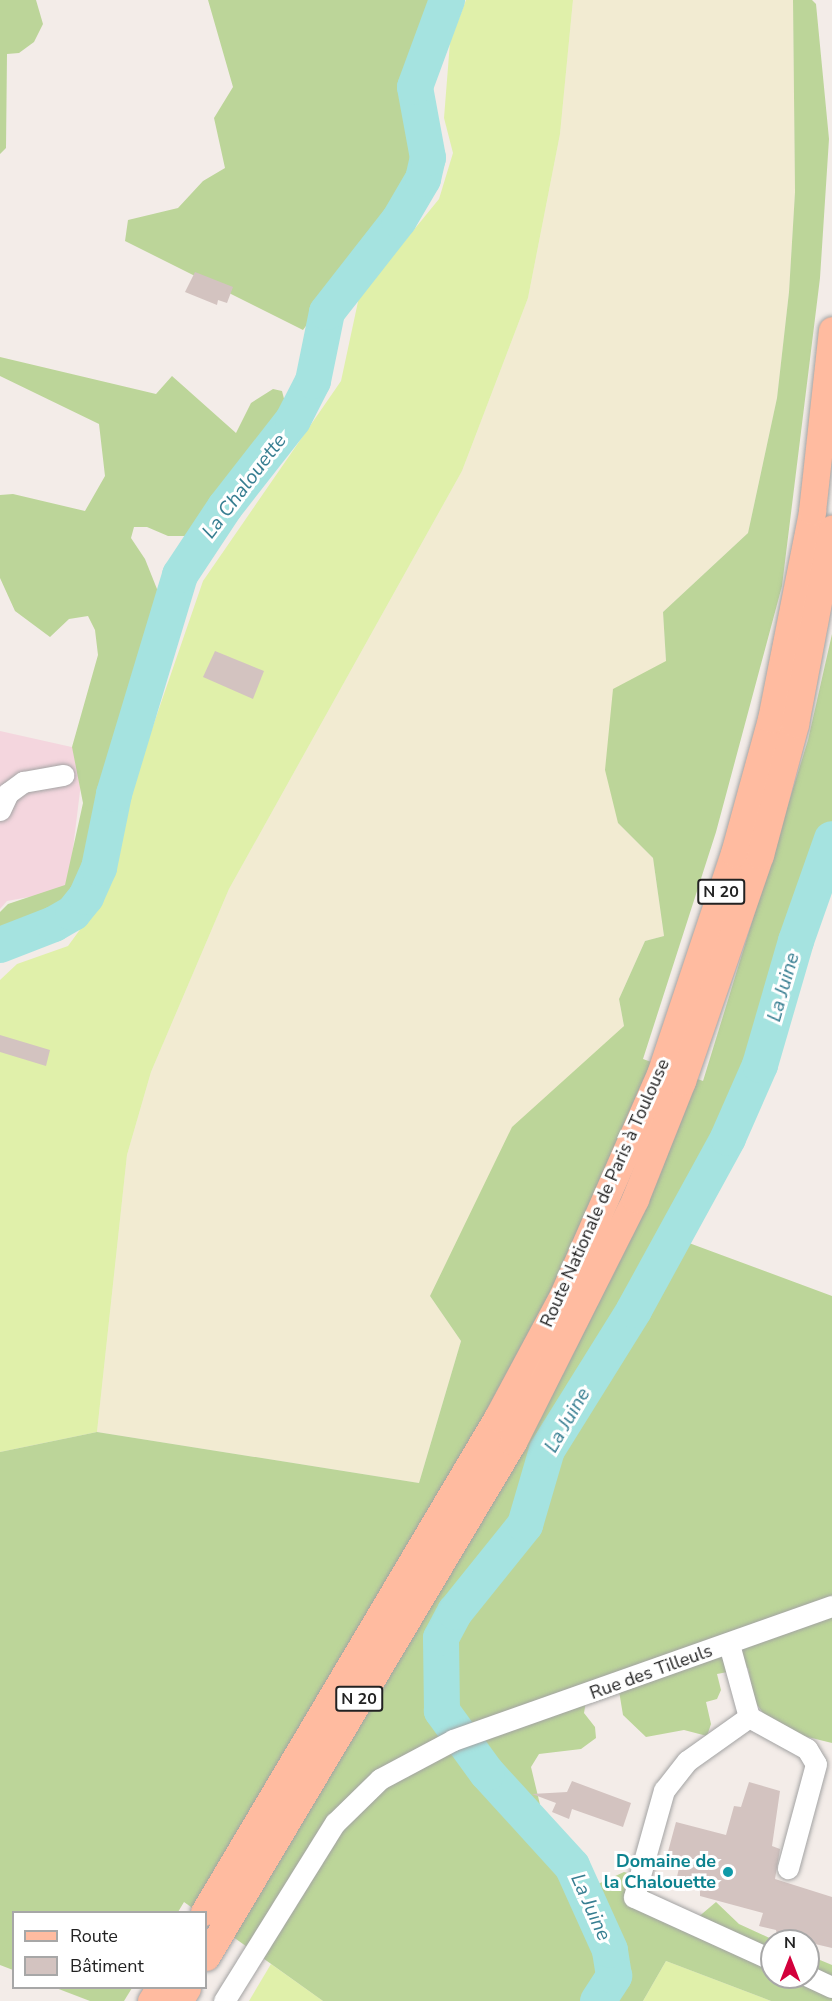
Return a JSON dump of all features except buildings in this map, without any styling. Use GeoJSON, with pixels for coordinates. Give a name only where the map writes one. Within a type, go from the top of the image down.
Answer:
{"type":"FeatureCollection","features":[{"type":"Feature","properties":{"kind":"main road","name":"Route Nationale de Paris à Toulouse"},"geometry":{"type":"LineString","coordinates":[[205,1911],[497,1418],[562,1297],[660,1074],[734,853],[771,719],[812,511],[832,330]]}},
{"type":"Feature","properties":{"kind":"main road","name":"Route Nationale de Paris à Toulouse"},"geometry":{"type":"LineString","coordinates":[[207,1955],[513,1442],[635,1198],[682,1081],[760,855],[795,724],[832,528]]}},
{"type":"Feature","properties":{"kind":"street"},"geometry":{"type":"LineString","coordinates":[[0,810],[8,793],[23,782],[63,775]]}},
{"type":"Feature","properties":{"kind":"street","name":"Rue des Tilleuls"},"geometry":{"type":"LineString","coordinates":[[224,2001],[335,1823],[380,1779],[449,1742],[832,1606]]}},
{"type":"Feature","properties":{"kind":"street"},"geometry":{"type":"LineString","coordinates":[[729,1644],[749,1717],[807,1749],[816,1764],[788,1868]]}},
{"type":"Feature","properties":{"kind":"street"},"geometry":{"type":"LineString","coordinates":[[749,1717],[687,1761],[664,1790],[634,1897],[760,1955]]}},
{"type":"Feature","properties":{"kind":"shaded area"},"geometry":{"type":"Polygon","coordinates":[[[573,0],[793,0],[795,192],[789,292],[777,398],[748,533],[663,612],[666,661],[618,823],[653,858],[664,936],[645,941],[619,999],[624,1026],[462,1232],[430,1296],[461,1341],[419,1483],[97,1432],[127,1155],[151,1072],[229,889],[462,471],[528,298],[560,134],[573,0]]]}},
{"type":"Feature","properties":{"kind":"shaded area"},"geometry":{"type":"Polygon","coordinates":[[[0,731],[85,750],[68,890],[7,901],[0,909],[0,731]]]}},
{"type":"Feature","properties":{"kind":"green space"},"geometry":{"type":"Polygon","coordinates":[[[0,0],[36,0],[43,24],[34,42],[19,53],[7,54],[6,148],[0,154],[0,0]]]}},
{"type":"Feature","properties":{"kind":"green space"},"geometry":{"type":"Polygon","coordinates":[[[208,0],[433,0],[410,80],[416,163],[410,187],[303,330],[125,241],[128,220],[178,208],[203,181],[225,168],[214,118],[233,87],[208,0]]]}},
{"type":"Feature","properties":{"kind":"green space"},"geometry":{"type":"Polygon","coordinates":[[[466,0],[573,0],[560,134],[528,298],[462,471],[229,889],[151,1072],[127,1155],[97,1432],[0,1452],[0,980],[17,964],[68,946],[106,894],[123,813],[203,581],[341,381],[359,297],[439,199],[453,153],[444,118],[450,42],[466,0]]]}},
{"type":"Feature","properties":{"kind":"green space"},"geometry":{"type":"Polygon","coordinates":[[[793,0],[812,0],[816,4],[829,139],[820,278],[782,586],[716,832],[643,1059],[703,1081],[808,740],[832,634],[832,878],[756,1100],[689,1243],[832,1296],[832,1743],[775,1729],[755,1702],[748,1668],[717,1674],[721,1690],[717,1699],[706,1702],[711,1724],[707,1736],[684,1730],[646,1737],[623,1715],[619,1691],[586,1701],[584,1713],[595,1727],[596,1738],[581,1749],[539,1754],[531,1767],[542,1813],[562,1846],[598,1884],[624,1872],[635,1875],[647,1885],[652,1898],[696,1919],[716,1902],[739,1924],[760,1934],[760,1989],[820,1989],[820,1960],[832,1965],[832,2001],[771,2001],[666,1961],[643,2001],[323,2001],[207,1918],[207,1911],[197,1911],[184,1902],[179,1911],[12,1911],[12,1970],[0,1965],[0,1452],[97,1432],[419,1483],[461,1341],[430,1296],[512,1127],[624,1026],[619,999],[645,941],[664,936],[653,858],[618,823],[605,770],[613,689],[666,661],[663,612],[748,533],[777,398],[789,292],[795,192],[793,0]]]}},
{"type":"Feature","properties":{"kind":"green space"},"geometry":{"type":"Polygon","coordinates":[[[0,357],[156,394],[172,376],[236,433],[251,403],[273,389],[282,391],[289,418],[262,451],[242,462],[190,536],[168,536],[147,527],[134,527],[131,538],[145,559],[161,599],[116,748],[78,898],[61,915],[0,942],[0,912],[8,904],[65,885],[83,803],[72,747],[98,655],[95,630],[88,616],[69,619],[50,637],[15,611],[0,578],[0,495],[13,494],[85,511],[105,476],[99,424],[0,376],[0,357]]]}},
{"type":"Feature","properties":{"kind":"green space"},"geometry":{"type":"Polygon","coordinates":[[[666,1961],[771,2001],[643,2001],[666,1961]]]}},
{"type":"Feature","properties":{"kind":"green space"},"geometry":{"type":"Polygon","coordinates":[[[271,1964],[323,2001],[249,2001],[271,1964]]]}},
{"type":"Feature","properties":{"kind":"green space"},"geometry":{"type":"Polygon","coordinates":[[[59,1989],[131,1989],[124,2001],[90,2001],[59,1989]]]}},
{"type":"Feature","properties":{"kind":"waterway","name":"La Chalouette"},"geometry":{"type":"LineString","coordinates":[[0,945],[54,924],[73,913],[86,897],[99,868],[114,794],[180,575],[225,507],[293,420],[313,381],[327,312],[399,220],[423,179],[428,158],[415,87],[447,0]]}},
{"type":"Feature","properties":{"kind":"waterway","name":"La Juine"},"geometry":{"type":"LineString","coordinates":[[598,2001],[614,1976],[610,1950],[572,1866],[487,1773],[442,1711],[441,1638],[455,1612],[525,1525],[547,1450],[634,1310],[728,1138],[760,1065],[796,941],[832,839]]}},
{"type":"Feature","properties":{"kind":"place","name":"Domaine de la Chalouette"},"geometry":{"type":"Point","coordinates":[728,1872]}}]}
